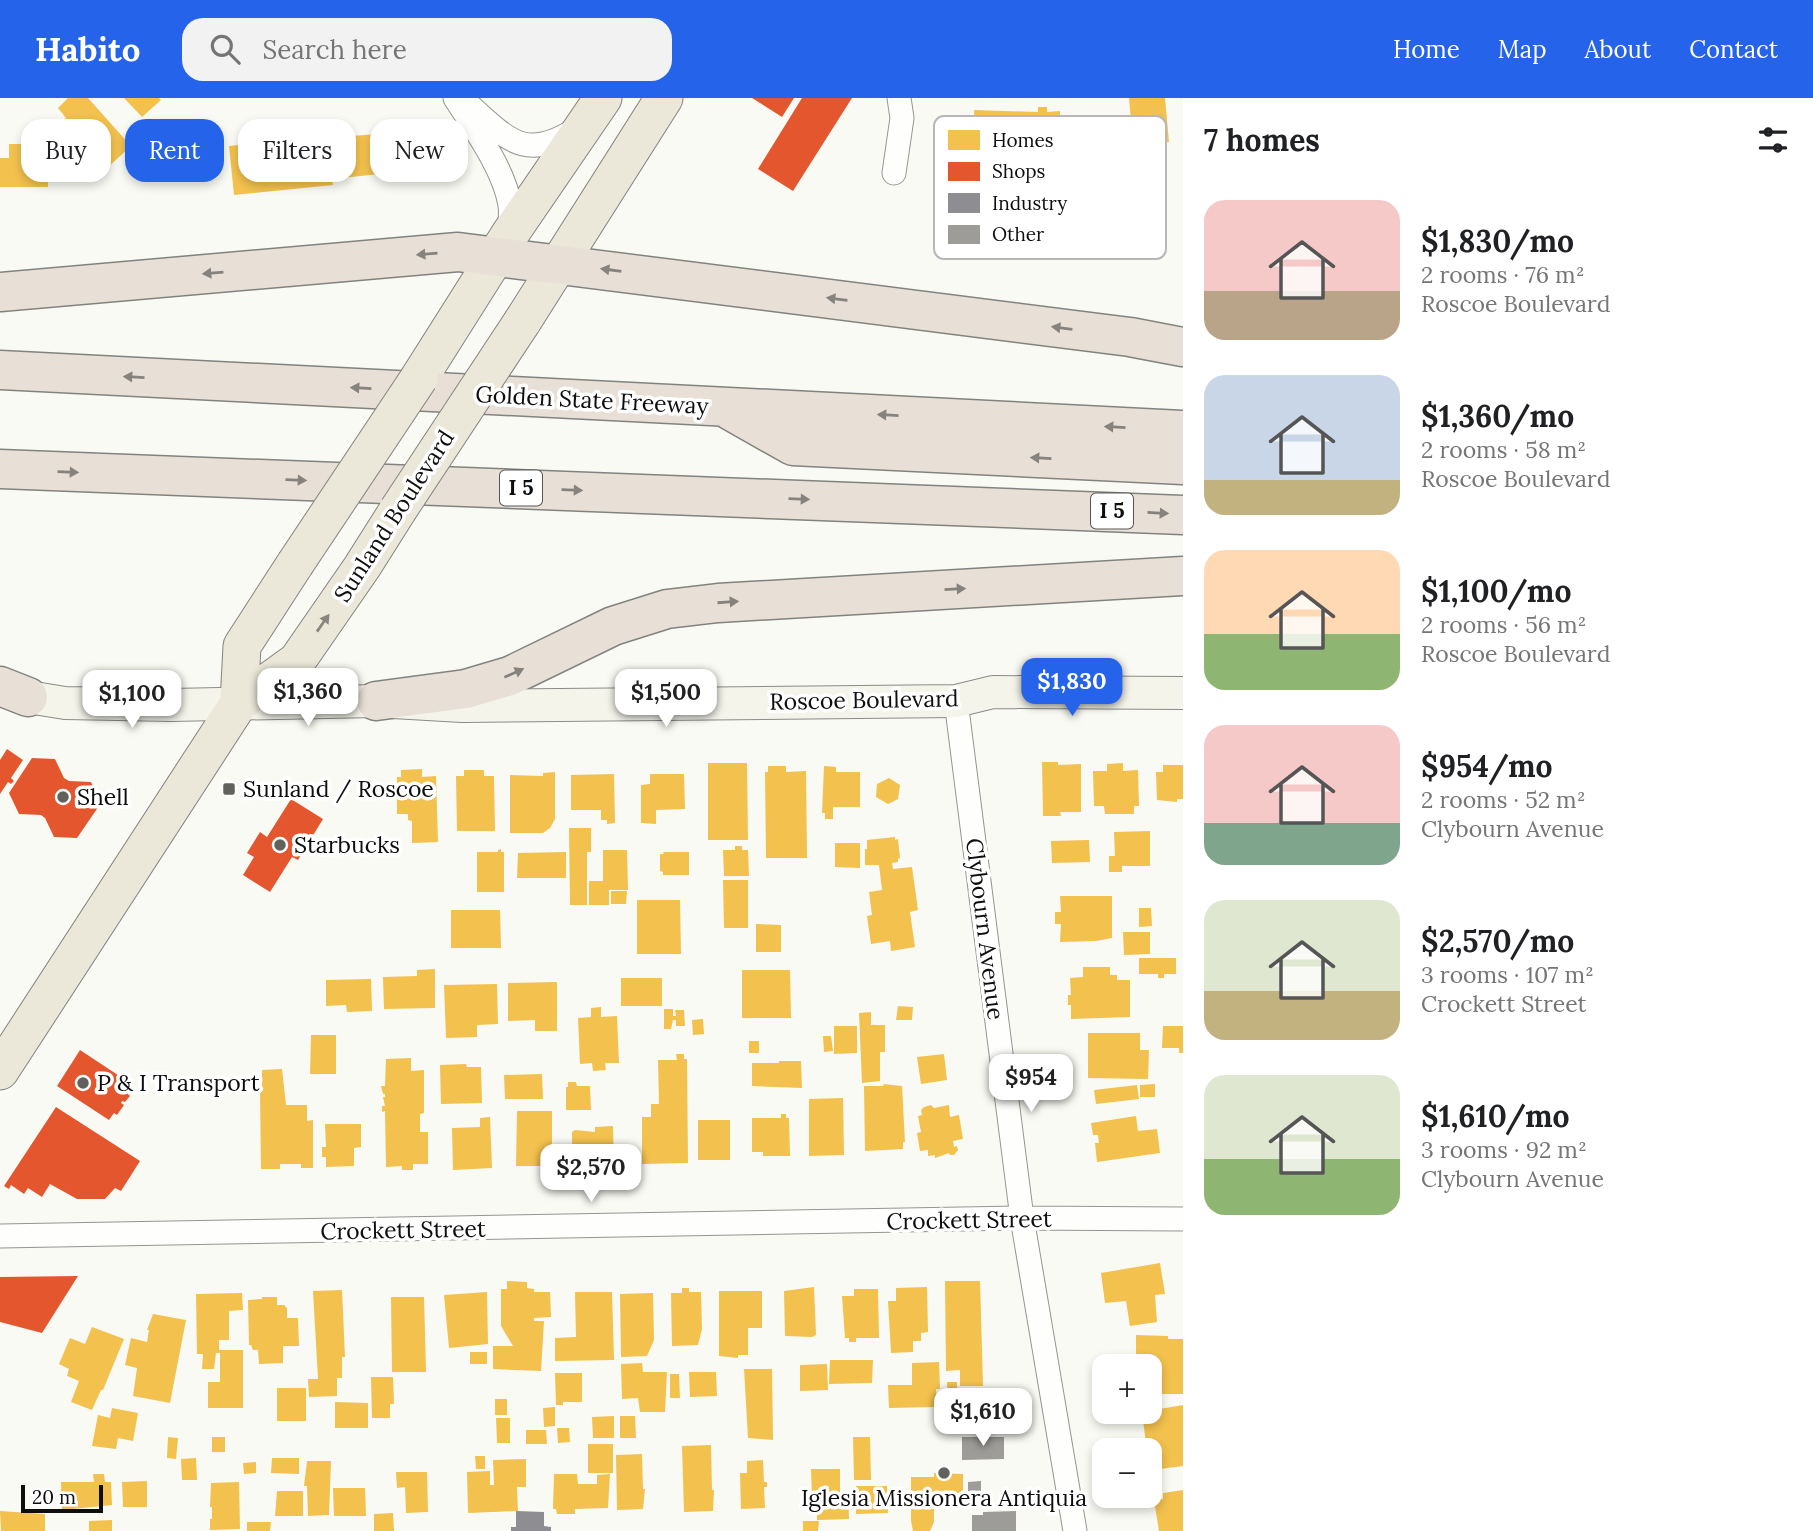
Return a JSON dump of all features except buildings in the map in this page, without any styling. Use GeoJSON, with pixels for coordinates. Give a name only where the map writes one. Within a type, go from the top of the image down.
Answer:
{"type":"FeatureCollection","features":[{"type":"Feature","properties":{"kind":"highway"},"geometry":{"type":"LineString","coordinates":[[0,292],[503,246],[560,263],[1116,335],[1183,347]]}},
{"type":"Feature","properties":{"kind":"highway","name":"Golden State Freeway"},"geometry":{"type":"LineString","coordinates":[[0,370],[1183,430]]}},
{"type":"Feature","properties":{"kind":"highway"},"geometry":{"type":"LineString","coordinates":[[723,407],[793,446],[1183,465]]}},
{"type":"Feature","properties":{"kind":"highway","name":"I 5"},"geometry":{"type":"LineString","coordinates":[[0,469],[1183,514]]}},
{"type":"Feature","properties":{"kind":"highway"},"geometry":{"type":"LineString","coordinates":[[1041,508],[1089,481],[1183,487]]}},
{"type":"Feature","properties":{"kind":"highway"},"geometry":{"type":"LineString","coordinates":[[376,701],[466,689],[510,676],[613,626],[667,609],[718,603],[1183,576]]}},
{"type":"Feature","properties":{"kind":"main road","name":"Sunland Boulevard"},"geometry":{"type":"LineString","coordinates":[[0,1071],[239,703],[297,661],[362,568],[664,98]]}},
{"type":"Feature","properties":{"kind":"main road","name":"Sunland Boulevard"},"geometry":{"type":"LineString","coordinates":[[239,703],[242,646],[593,111]]}},
{"type":"Feature","properties":{"kind":"main road","name":"Roscoe Boulevard"},"geometry":{"type":"LineString","coordinates":[[9,696],[65,703],[171,705],[376,701],[462,706],[956,701],[993,692],[1183,692]]}},
{"type":"Feature","properties":{"kind":"street"},"geometry":{"type":"LineString","coordinates":[[455,98],[478,134],[503,183],[510,205],[503,246]]}},
{"type":"Feature","properties":{"kind":"street"},"geometry":{"type":"LineString","coordinates":[[462,98],[506,138],[529,146],[559,141],[593,111]]}},
{"type":"Feature","properties":{"kind":"street"},"geometry":{"type":"LineString","coordinates":[[894,173],[902,118],[899,98]]}},
{"type":"Feature","properties":{"kind":"street","name":"Clybourn Avenue"},"geometry":{"type":"LineString","coordinates":[[956,701],[1022,1218],[1075,1531]]}},
{"type":"Feature","properties":{"kind":"street","name":"Crockett Street"},"geometry":{"type":"LineString","coordinates":[[0,1236],[1022,1218],[1183,1219]]}},
{"type":"Feature","properties":{"kind":"place","name":"Sunland / Roscoe"},"geometry":{"type":"Point","coordinates":[229,789]}},
{"type":"Feature","properties":{"kind":"place","name":"Shell"},"geometry":{"type":"Point","coordinates":[63,797]}},
{"type":"Feature","properties":{"kind":"place","name":"Starbucks"},"geometry":{"type":"Point","coordinates":[280,845]}},
{"type":"Feature","properties":{"kind":"place","name":"P & I Transport"},"geometry":{"type":"Point","coordinates":[83,1083]}},
{"type":"Feature","properties":{"kind":"place","name":"Iglesia Missionera Antiquia"},"geometry":{"type":"Point","coordinates":[944,1473]}}]}
